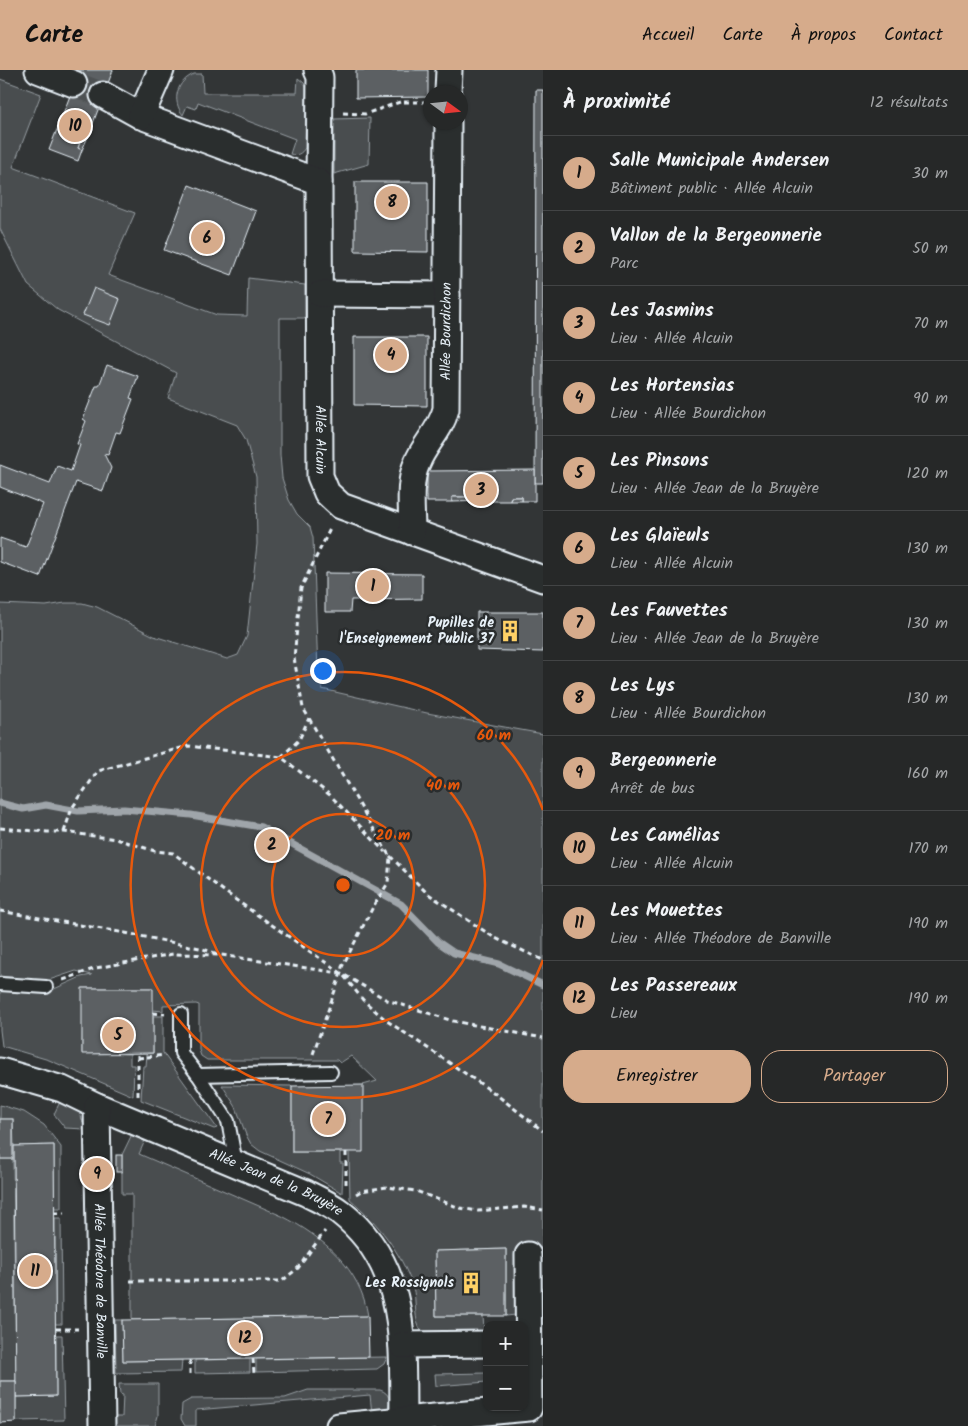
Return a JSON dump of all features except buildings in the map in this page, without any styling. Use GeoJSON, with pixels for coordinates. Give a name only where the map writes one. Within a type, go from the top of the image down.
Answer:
{"type":"FeatureCollection","features":[{"type":"Feature","properties":{"kind":"street"},"geometry":{"type":"LineString","coordinates":[[38,70],[74,84]]}},
{"type":"Feature","properties":{"kind":"street"},"geometry":{"type":"LineString","coordinates":[[142,116],[161,70]]}},
{"type":"Feature","properties":{"kind":"street","name":"Allée Alcuin"},"geometry":{"type":"LineString","coordinates":[[317,70],[320,77],[320,476],[327,493],[341,506],[543,580]]}},
{"type":"Feature","properties":{"kind":"street"},"geometry":{"type":"LineString","coordinates":[[448,85],[449,70]]}},
{"type":"Feature","properties":{"kind":"street"},"geometry":{"type":"LineString","coordinates":[[104,95],[142,116],[319,182]]}},
{"type":"Feature","properties":{"kind":"street","name":"Allée Bourdichon"},"geometry":{"type":"LineString","coordinates":[[412,532],[412,479],[414,469],[444,419],[446,409],[448,130]]}},
{"type":"Feature","properties":{"kind":"street"},"geometry":{"type":"LineString","coordinates":[[320,294],[447,295]]}},
{"type":"Feature","properties":{"kind":"street","name":"Allée Jean de la Bruyère"},"geometry":{"type":"LineString","coordinates":[[0,1071],[62,1089],[96,1106],[306,1193],[339,1211],[356,1226],[377,1253],[393,1287],[400,1316],[403,1420]]}},
{"type":"Feature","properties":{"kind":"street","name":"Allée Théodore de Banville"},"geometry":{"type":"LineString","coordinates":[[96,1106],[102,1426]]}},
{"type":"Feature","properties":{"kind":"street"},"geometry":{"type":"LineString","coordinates":[[527,1321],[528,1255]]}},
{"type":"Feature","properties":{"kind":"street"},"geometry":{"type":"LineString","coordinates":[[402,1345],[483,1344]]}},
{"type":"Feature","properties":{"kind":"street"},"geometry":{"type":"LineString","coordinates":[[339,1426],[529,1408],[527,1366]]}},
{"type":"Feature","properties":{"kind":"lane"},"geometry":{"type":"LineString","coordinates":[[0,984],[46,986]]}},
{"type":"Feature","properties":{"kind":"lane"},"geometry":{"type":"LineString","coordinates":[[181,1014],[181,1053],[228,1121],[236,1164]]}},
{"type":"Feature","properties":{"kind":"lane"},"geometry":{"type":"LineString","coordinates":[[198,1075],[331,1072]]}},
{"type":"Feature","properties":{"kind":"path"},"geometry":{"type":"LineString","coordinates":[[320,112],[365,114],[400,102],[423,102]]}},
{"type":"Feature","properties":{"kind":"path"},"geometry":{"type":"LineString","coordinates":[[307,1073],[342,967],[373,906],[388,883],[390,857],[303,708],[294,658],[301,588],[341,506]]}},
{"type":"Feature","properties":{"kind":"path"},"geometry":{"type":"LineString","coordinates":[[281,757],[299,740],[309,718]]}},
{"type":"Feature","properties":{"kind":"path"},"geometry":{"type":"LineString","coordinates":[[64,832],[72,808],[98,771],[188,746],[281,757],[330,795],[427,893],[495,938],[543,960]]}},
{"type":"Feature","properties":{"kind":"path"},"geometry":{"type":"LineString","coordinates":[[0,828],[64,832],[116,839],[155,851],[173,852],[236,900],[341,973],[387,1000],[453,1021],[543,1038]]}},
{"type":"Feature","properties":{"kind":"path"},"geometry":{"type":"LineString","coordinates":[[0,911],[125,933],[200,948],[221,955]]}},
{"type":"Feature","properties":{"kind":"path"},"geometry":{"type":"LineString","coordinates":[[46,986],[96,968],[173,954],[221,955],[341,973],[363,1000],[387,1021],[493,1092],[543,1132]]}},
{"type":"Feature","properties":{"kind":"path"},"geometry":{"type":"LineString","coordinates":[[138,1102],[138,1056],[181,1053]]}},
{"type":"Feature","properties":{"kind":"path"},"geometry":{"type":"LineString","coordinates":[[346,1152],[346,1189]]}},
{"type":"Feature","properties":{"kind":"path"},"geometry":{"type":"LineString","coordinates":[[354,1195],[361,1191],[388,1187],[416,1191],[469,1210],[498,1210],[524,1207],[543,1210]]}},
{"type":"Feature","properties":{"kind":"path"},"geometry":{"type":"LineString","coordinates":[[54,1213],[64,1213]]}},
{"type":"Feature","properties":{"kind":"path"},"geometry":{"type":"LineString","coordinates":[[130,1281],[282,1281],[298,1268],[320,1239]]}},
{"type":"Feature","properties":{"kind":"path"},"geometry":{"type":"LineString","coordinates":[[56,1330],[66,1329]]}},
{"type":"Feature","properties":{"kind":"path"},"geometry":{"type":"LineString","coordinates":[[254,1359],[254,1374]]}},
{"type":"Feature","properties":{"kind":"path"},"geometry":{"type":"LineString","coordinates":[[190,1360],[190,1374]]}},
{"type":"Feature","properties":{"kind":"shaded area"},"geometry":{"type":"Polygon","coordinates":[[[194,74],[202,74],[203,93],[297,93],[298,78],[306,87],[305,148],[299,154],[290,154],[295,139],[198,102],[196,109],[187,106],[183,115],[177,103],[178,92],[183,81],[194,74]]]}},
{"type":"Feature","properties":{"kind":"shaded area"},"geometry":{"type":"Polygon","coordinates":[[[0,79],[41,94],[13,167],[135,213],[108,275],[217,315],[247,316],[248,278],[305,285],[305,318],[280,318],[280,455],[282,478],[289,500],[297,514],[310,527],[313,538],[318,672],[322,689],[427,713],[543,734],[543,1248],[516,1249],[516,1315],[506,1316],[506,1249],[435,1251],[436,1316],[483,1316],[483,1332],[422,1332],[416,1317],[413,1287],[402,1262],[379,1228],[350,1199],[349,1152],[363,1085],[377,1081],[351,1056],[340,1063],[337,1060],[207,1060],[201,1056],[199,1050],[199,1005],[163,1005],[163,1011],[153,1010],[152,988],[83,988],[82,1053],[130,1054],[130,1065],[134,1065],[133,1096],[49,1060],[2,1046],[0,988],[45,993],[81,977],[92,975],[76,971],[46,981],[0,976],[0,604],[46,606],[82,603],[97,607],[154,636],[227,659],[238,655],[247,636],[257,544],[256,477],[246,440],[237,425],[168,398],[176,373],[58,310],[28,285],[0,229],[0,79]]]}},
{"type":"Feature","properties":{"kind":"shaded area"},"geometry":{"type":"Polygon","coordinates":[[[370,118],[369,164],[334,174],[334,119],[370,118]]]}},
{"type":"Feature","properties":{"kind":"shaded area"},"geometry":{"type":"Polygon","coordinates":[[[153,1016],[163,1016],[163,1053],[217,1128],[214,1129],[141,1100],[143,1066],[146,1066],[147,1054],[153,1053],[153,1016]]]}},
{"type":"Feature","properties":{"kind":"shaded area"},"geometry":{"type":"Polygon","coordinates":[[[222,1085],[292,1086],[292,1152],[340,1152],[340,1163],[343,1163],[342,1193],[310,1174],[260,1151],[251,1144],[236,1107],[222,1085]]]}},
{"type":"Feature","properties":{"kind":"shaded area"},"geometry":{"type":"Polygon","coordinates":[[[62,1098],[79,1110],[85,1129],[65,1128],[54,1114],[62,1098]]]}},
{"type":"Feature","properties":{"kind":"shaded area"},"geometry":{"type":"Polygon","coordinates":[[[0,1105],[24,1112],[44,1125],[61,1147],[61,1208],[54,1208],[54,1145],[14,1146],[13,1119],[0,1119],[0,1105]]]}},
{"type":"Feature","properties":{"kind":"shaded area"},"geometry":{"type":"Polygon","coordinates":[[[134,1130],[147,1136],[139,1154],[282,1216],[325,1244],[349,1269],[364,1299],[368,1316],[132,1320],[132,1194],[122,1194],[122,1155],[134,1130]]]}},
{"type":"Feature","properties":{"kind":"shaded area"},"geometry":{"type":"Polygon","coordinates":[[[0,1159],[13,1159],[16,1381],[0,1381],[0,1159]]]}},
{"type":"Feature","properties":{"kind":"shaded area"},"geometry":{"type":"Polygon","coordinates":[[[55,1218],[61,1218],[62,1324],[55,1324],[55,1218]]]}},
{"type":"Feature","properties":{"kind":"shaded area"},"geometry":{"type":"Polygon","coordinates":[[[115,1320],[122,1320],[123,1361],[182,1360],[181,1372],[116,1373],[115,1320]]]}},
{"type":"Feature","properties":{"kind":"shaded area"},"geometry":{"type":"Polygon","coordinates":[[[56,1335],[62,1335],[64,1420],[16,1421],[16,1397],[56,1396],[56,1335]]]}},
{"type":"Feature","properties":{"kind":"shaded area"},"geometry":{"type":"Polygon","coordinates":[[[387,1357],[384,1364],[377,1369],[256,1372],[256,1359],[387,1357]]]}},
{"type":"Feature","properties":{"kind":"shaded area"},"geometry":{"type":"Polygon","coordinates":[[[250,1359],[250,1372],[195,1373],[195,1360],[250,1359]]]}},
{"type":"Feature","properties":{"kind":"shaded area"},"geometry":{"type":"Polygon","coordinates":[[[483,1373],[483,1382],[436,1386],[435,1374],[483,1373]]]}},
{"type":"Feature","properties":{"kind":"shaded area"},"geometry":{"type":"Polygon","coordinates":[[[119,1384],[158,1384],[158,1416],[155,1426],[116,1426],[111,1417],[122,1417],[123,1395],[120,1394],[119,1384]]]}},
{"type":"Feature","properties":{"kind":"shaded area"},"geometry":{"type":"Polygon","coordinates":[[[308,1390],[380,1390],[388,1395],[389,1404],[387,1410],[372,1414],[370,1395],[196,1410],[196,1426],[185,1426],[181,1419],[182,1404],[191,1399],[285,1398],[308,1390]]]}},
{"type":"Feature","properties":{"kind":"waterway"},"geometry":{"type":"LineString","coordinates":[[0,803],[23,809],[46,805],[78,811],[124,809],[191,815],[261,827],[401,904],[438,942],[454,953],[499,964],[543,985]]}},
{"type":"Feature","properties":{"kind":"tunnel"},"geometry":{"type":"LineString","coordinates":[[74,84],[103,95]]}},
{"type":"Feature","properties":{"kind":"place","name":"Les Camélias"},"geometry":{"type":"Point","coordinates":[75,126]}},
{"type":"Feature","properties":{"kind":"place","name":"Les Lys"},"geometry":{"type":"Point","coordinates":[392,202]}},
{"type":"Feature","properties":{"kind":"place","name":"Les Glaïeuls"},"geometry":{"type":"Point","coordinates":[207,238]}},
{"type":"Feature","properties":{"kind":"place","name":"Les Hortensias"},"geometry":{"type":"Point","coordinates":[391,355]}},
{"type":"Feature","properties":{"kind":"place","name":"Les Jasmins"},"geometry":{"type":"Point","coordinates":[481,490]}},
{"type":"Feature","properties":{"kind":"place","name":"Salle Municipale Andersen"},"geometry":{"type":"Point","coordinates":[373,586]}},
{"type":"Feature","properties":{"kind":"place","name":"Pupilles de l'Enseignement Public 37"},"geometry":{"type":"Point","coordinates":[510,631]}},
{"type":"Feature","properties":{"kind":"place","name":"Vallon de la Bergeonnerie"},"geometry":{"type":"Point","coordinates":[272,845]}},
{"type":"Feature","properties":{"kind":"place","name":"Les Pinsons"},"geometry":{"type":"Point","coordinates":[118,1035]}},
{"type":"Feature","properties":{"kind":"place","name":"Les Fauvettes"},"geometry":{"type":"Point","coordinates":[328,1119]}},
{"type":"Feature","properties":{"kind":"place","name":"Bergeonnerie"},"geometry":{"type":"Point","coordinates":[97,1174]}},
{"type":"Feature","properties":{"kind":"place","name":"Les Mouettes"},"geometry":{"type":"Point","coordinates":[35,1271]}},
{"type":"Feature","properties":{"kind":"place","name":"Les Rossignols"},"geometry":{"type":"Point","coordinates":[471,1283]}},
{"type":"Feature","properties":{"kind":"place","name":"Les Passereaux"},"geometry":{"type":"Point","coordinates":[245,1338]}}]}
